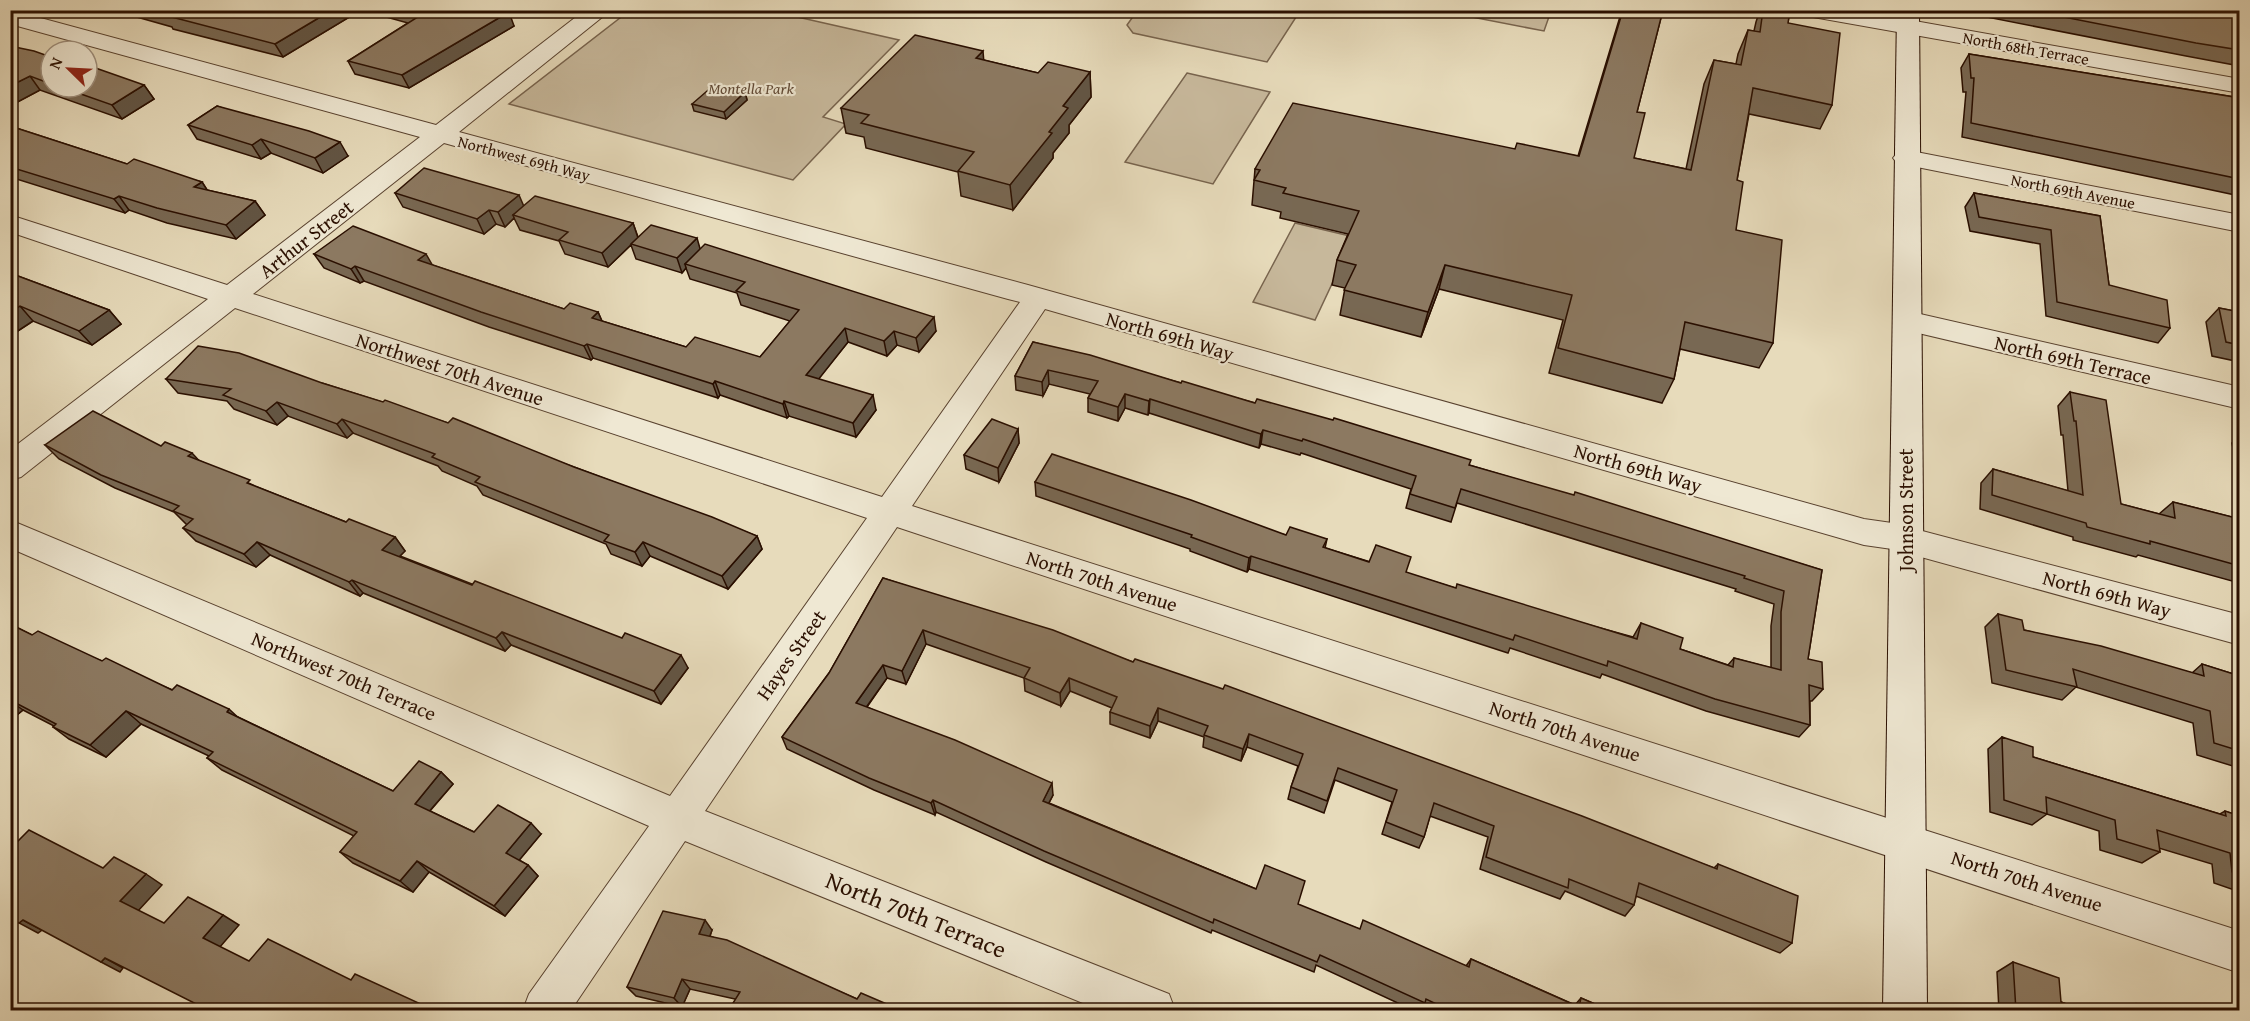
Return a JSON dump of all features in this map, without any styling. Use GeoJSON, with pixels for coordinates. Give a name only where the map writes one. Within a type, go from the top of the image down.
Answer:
{"type":"FeatureCollection","features":[{"type":"Feature","properties":{"kind":"street","name":"Arthur Street"},"geometry":{"type":"LineString","coordinates":[[10,468],[600,10]]}},
{"type":"Feature","properties":{"kind":"street","name":"North 68th Terrace"},"geometry":{"type":"LineString","coordinates":[[1813,10],[1908,19],[2240,86]]}},
{"type":"Feature","properties":{"kind":"street","name":"Northwest 69th Way"},"geometry":{"type":"LineString","coordinates":[[10,16],[1037,299]]}},
{"type":"Feature","properties":{"kind":"street","name":"Johnson Street"},"geometry":{"type":"LineString","coordinates":[[1905,1011],[1908,19]]}},
{"type":"Feature","properties":{"kind":"street","name":"North 69th Avenue"},"geometry":{"type":"LineString","coordinates":[[1906,158],[2240,224]]}},
{"type":"Feature","properties":{"kind":"street","name":"Northwest 70th Avenue"},"geometry":{"type":"LineString","coordinates":[[10,223],[889,513]]}},
{"type":"Feature","properties":{"kind":"street","name":"Hayes Street"},"geometry":{"type":"LineString","coordinates":[[545,1011],[1037,299]]}},
{"type":"Feature","properties":{"kind":"street","name":"North 69th Way"},"geometry":{"type":"LineString","coordinates":[[1037,299],[1863,532],[1906,540],[2240,630]]}},
{"type":"Feature","properties":{"kind":"street","name":"North 69th Terrace"},"geometry":{"type":"LineString","coordinates":[[1907,321],[2240,398]]}},
{"type":"Feature","properties":{"kind":"street","name":"North 70th Avenue"},"geometry":{"type":"LineString","coordinates":[[889,513],[1905,841],[2240,952]]}},
{"type":"Feature","properties":{"kind":"street","name":"Northwest 70th Terrace"},"geometry":{"type":"LineString","coordinates":[[10,533],[678,819]]}},
{"type":"Feature","properties":{"kind":"street","name":"North 70th Terrace"},"geometry":{"type":"LineString","coordinates":[[678,819],[1153,1011]]}},
{"type":"Feature","properties":{"kind":"green space"},"geometry":{"type":"Polygon","coordinates":[[[1138,10],[1300,11],[1267,62],[1133,33],[1127,25],[1138,10]]]}},
{"type":"Feature","properties":{"kind":"green space","name":"Montella Park"},"geometry":{"type":"Polygon","coordinates":[[[629,11],[771,11],[899,40],[823,117],[846,124],[793,180],[509,104],[629,11]]]}},
{"type":"Feature","properties":{"kind":"green space"},"geometry":{"type":"Polygon","coordinates":[[[1441,11],[1551,11],[1544,31],[1441,11]]]}},
{"type":"Feature","properties":{"kind":"green space"},"geometry":{"type":"Polygon","coordinates":[[[1187,73],[1270,92],[1213,184],[1125,162],[1187,73]]]}},
{"type":"Feature","properties":{"kind":"green space"},"geometry":{"type":"Polygon","coordinates":[[[1295,223],[1354,237],[1315,320],[1253,302],[1295,223]]]}},
{"type":"Feature","properties":{"kind":"building"},"geometry":{"type":"Polygon","coordinates":[[[152,10],[332,10],[275,44],[152,10]]]}},
{"type":"Feature","properties":{"kind":"building"},"geometry":{"type":"Polygon","coordinates":[[[405,10],[502,10],[509,12],[402,75],[348,61],[421,15],[405,10]]]}},
{"type":"Feature","properties":{"kind":"building"},"geometry":{"type":"Polygon","coordinates":[[[1623,10],[1663,10],[1637,112],[1645,113],[1634,158],[1691,170],[1714,60],[1741,65],[1748,30],[1760,32],[1763,10],[1790,10],[1788,23],[1840,33],[1832,105],[1753,88],[1737,180],[1743,182],[1736,230],[1782,240],[1773,343],[1685,322],[1674,379],[1558,348],[1572,295],[1445,265],[1428,312],[1344,290],[1356,265],[1337,260],[1359,211],[1283,193],[1286,188],[1254,180],[1260,170],[1255,169],[1293,103],[1515,149],[1517,143],[1579,156],[1623,10]]]}},
{"type":"Feature","properties":{"kind":"building"},"geometry":{"type":"Polygon","coordinates":[[[2028,10],[2240,10],[2240,50],[2196,43],[2028,10]]]}},
{"type":"Feature","properties":{"kind":"building"},"geometry":{"type":"Polygon","coordinates":[[[915,35],[983,51],[976,58],[1038,73],[1048,62],[1090,72],[1063,106],[1068,108],[1049,132],[1052,133],[1010,185],[958,171],[974,152],[861,123],[869,115],[841,108],[915,35]]]}},
{"type":"Feature","properties":{"kind":"building"},"geometry":{"type":"Polygon","coordinates":[[[10,46],[39,53],[39,79],[30,76],[10,86],[10,46]]]}},
{"type":"Feature","properties":{"kind":"building"},"geometry":{"type":"Polygon","coordinates":[[[1969,54],[2240,98],[2240,179],[1971,123],[1974,78],[1971,78],[1969,54]]]}},
{"type":"Feature","properties":{"kind":"building"},"geometry":{"type":"Polygon","coordinates":[[[99,69],[144,85],[112,105],[95,99],[99,99],[99,69]]]}},
{"type":"Feature","properties":{"kind":"building"},"geometry":{"type":"Polygon","coordinates":[[[714,85],[745,92],[724,112],[692,104],[714,85]]]}},
{"type":"Feature","properties":{"kind":"building"},"geometry":{"type":"Polygon","coordinates":[[[217,106],[309,131],[340,142],[315,158],[261,139],[252,145],[188,125],[217,106]]]}},
{"type":"Feature","properties":{"kind":"building"},"geometry":{"type":"Polygon","coordinates":[[[10,126],[127,164],[134,159],[202,182],[194,187],[255,201],[226,225],[119,196],[114,199],[10,167],[10,126]]]}},
{"type":"Feature","properties":{"kind":"building"},"geometry":{"type":"Polygon","coordinates":[[[424,168],[519,195],[498,212],[489,210],[477,219],[395,193],[424,168]]]}},
{"type":"Feature","properties":{"kind":"building"},"geometry":{"type":"Polygon","coordinates":[[[1974,193],[2100,216],[2109,285],[2167,300],[2170,328],[2057,302],[2051,230],[1979,217],[1974,193]]]}},
{"type":"Feature","properties":{"kind":"building"},"geometry":{"type":"Polygon","coordinates":[[[535,196],[633,223],[602,253],[559,240],[568,232],[513,215],[535,196]]]}},
{"type":"Feature","properties":{"kind":"building"},"geometry":{"type":"Polygon","coordinates":[[[651,225],[697,238],[677,258],[631,244],[651,225]]]}},
{"type":"Feature","properties":{"kind":"building"},"geometry":{"type":"Polygon","coordinates":[[[353,226],[426,254],[418,260],[564,309],[570,303],[598,312],[592,318],[686,347],[695,337],[760,357],[799,310],[736,291],[745,282],[685,264],[705,244],[934,317],[916,338],[894,331],[884,341],[845,328],[806,375],[873,395],[853,423],[784,401],[783,404],[715,381],[713,384],[587,344],[584,346],[481,312],[355,266],[351,269],[314,254],[353,226]]]}},
{"type":"Feature","properties":{"kind":"building"},"geometry":{"type":"Polygon","coordinates":[[[10,273],[109,310],[79,331],[20,306],[10,313],[10,273]]]}},
{"type":"Feature","properties":{"kind":"building"},"geometry":{"type":"Polygon","coordinates":[[[2219,308],[2240,312],[2240,345],[2226,342],[2219,308]]]}},
{"type":"Feature","properties":{"kind":"building"},"geometry":{"type":"Polygon","coordinates":[[[1033,342],[1090,355],[1255,403],[1257,399],[1333,420],[1334,418],[1471,460],[1469,465],[1574,495],[1575,492],[1822,570],[1808,659],[1822,662],[1823,689],[1809,685],[1810,725],[1715,699],[1608,661],[1607,666],[1515,635],[1513,640],[1251,556],[1249,558],[1191,537],[1192,535],[1035,482],[1052,454],[1191,500],[1286,535],[1290,527],[1327,539],[1323,547],[1369,562],[1376,545],[1411,557],[1406,572],[1456,588],[1457,584],[1637,639],[1641,623],[1683,638],[1680,649],[1733,667],[1734,658],[1781,670],[1781,612],[1784,591],[1744,578],[1745,576],[1461,489],[1455,508],[1410,494],[1416,476],[1303,439],[1302,441],[1263,430],[1261,434],[1150,399],[1149,401],[1125,394],[1118,407],[1088,398],[1098,381],[1048,370],[1042,382],[1015,376],[1033,342]]]}},
{"type":"Feature","properties":{"kind":"building"},"geometry":{"type":"Polygon","coordinates":[[[198,346],[239,353],[322,383],[383,402],[385,400],[448,423],[453,418],[574,467],[712,517],[757,536],[722,576],[643,542],[635,552],[604,541],[609,535],[475,482],[480,477],[432,457],[435,454],[342,419],[337,424],[277,402],[266,411],[223,395],[231,389],[166,379],[198,346]]]}},
{"type":"Feature","properties":{"kind":"building"},"geometry":{"type":"Polygon","coordinates":[[[2070,392],[2106,400],[2121,504],[2175,518],[2173,502],[2240,519],[2240,566],[2150,541],[2150,544],[2087,527],[2086,523],[1992,495],[1993,469],[2083,495],[2076,421],[2074,421],[2070,392]]]}},
{"type":"Feature","properties":{"kind":"building"},"geometry":{"type":"Polygon","coordinates":[[[93,411],[161,446],[165,442],[192,453],[188,456],[250,480],[247,483],[346,522],[349,519],[395,537],[382,550],[472,585],[475,581],[622,638],[625,633],[681,655],[654,691],[502,632],[496,638],[352,580],[349,582],[257,542],[244,554],[183,528],[193,519],[173,511],[179,506],[101,475],[45,445],[93,411]]]}},
{"type":"Feature","properties":{"kind":"building"},"geometry":{"type":"Polygon","coordinates":[[[992,419],[1018,429],[998,468],[964,455],[992,419]]]}},
{"type":"Feature","properties":{"kind":"building"},"geometry":{"type":"Polygon","coordinates":[[[883,578],[1053,630],[1133,662],[1135,659],[1223,689],[1225,685],[1582,816],[1717,869],[1718,864],[1798,896],[1792,943],[1639,883],[1634,905],[1569,879],[1568,888],[1486,857],[1494,826],[1434,803],[1424,837],[1386,822],[1397,790],[1338,768],[1327,801],[1291,787],[1303,754],[1249,734],[1243,749],[1204,735],[1208,726],[1158,708],[1150,726],[1110,712],[1117,697],[1069,678],[1060,693],[1024,678],[1030,668],[923,630],[902,671],[883,665],[856,703],[955,740],[1052,783],[1043,801],[1256,889],[1265,865],[1305,881],[1298,904],[1360,929],[1363,920],[1469,967],[1471,959],[1579,1007],[1581,998],[1611,1011],[1451,1011],[1426,999],[1425,1003],[1320,955],[1317,962],[1214,919],[1213,923],[1044,851],[933,800],[931,803],[869,778],[782,737],[829,673],[883,578]]]}},
{"type":"Feature","properties":{"kind":"building"},"geometry":{"type":"Polygon","coordinates":[[[1998,614],[2022,620],[2024,630],[2101,646],[2204,676],[2202,664],[2240,676],[2240,751],[2214,743],[2210,711],[2073,669],[2077,687],[2006,670],[1998,614]]]}},
{"type":"Feature","properties":{"kind":"building"},"geometry":{"type":"Polygon","coordinates":[[[10,624],[32,635],[38,631],[102,661],[106,658],[172,690],[177,685],[229,709],[227,712],[393,791],[419,761],[441,772],[415,804],[474,832],[498,805],[531,823],[506,853],[528,865],[494,906],[417,861],[400,881],[340,852],[357,832],[207,758],[213,752],[126,711],[90,745],[53,727],[56,724],[10,700],[10,624]]]}},
{"type":"Feature","properties":{"kind":"building"},"geometry":{"type":"Polygon","coordinates":[[[2002,737],[2033,747],[2033,757],[2226,816],[2225,811],[2240,816],[2240,874],[2232,872],[2230,853],[2157,830],[2160,852],[2117,839],[2115,820],[2046,797],[2047,814],[2004,800],[2002,737]]]}},
{"type":"Feature","properties":{"kind":"building"},"geometry":{"type":"Polygon","coordinates":[[[29,830],[103,868],[114,857],[146,874],[120,901],[164,923],[188,897],[223,915],[203,938],[249,961],[268,939],[351,980],[355,974],[423,1005],[419,1011],[210,1011],[105,958],[101,962],[23,920],[19,923],[10,919],[10,846],[12,847],[29,830]]]}},
{"type":"Feature","properties":{"kind":"building"},"geometry":{"type":"Polygon","coordinates":[[[663,911],[705,920],[699,934],[727,940],[857,999],[861,993],[903,1011],[728,1011],[740,992],[682,979],[674,998],[627,987],[663,911]]]}},
{"type":"Feature","properties":{"kind":"building"},"geometry":{"type":"Polygon","coordinates":[[[2013,962],[2059,978],[2061,1002],[2085,1011],[2016,1011],[2013,962]]]}},
{"type":"Feature","properties":{"kind":"building"},"geometry":{"type":"Polygon","coordinates":[[[2136,1004],[2155,1011],[2137,1011],[2136,1004]]]}}]}
